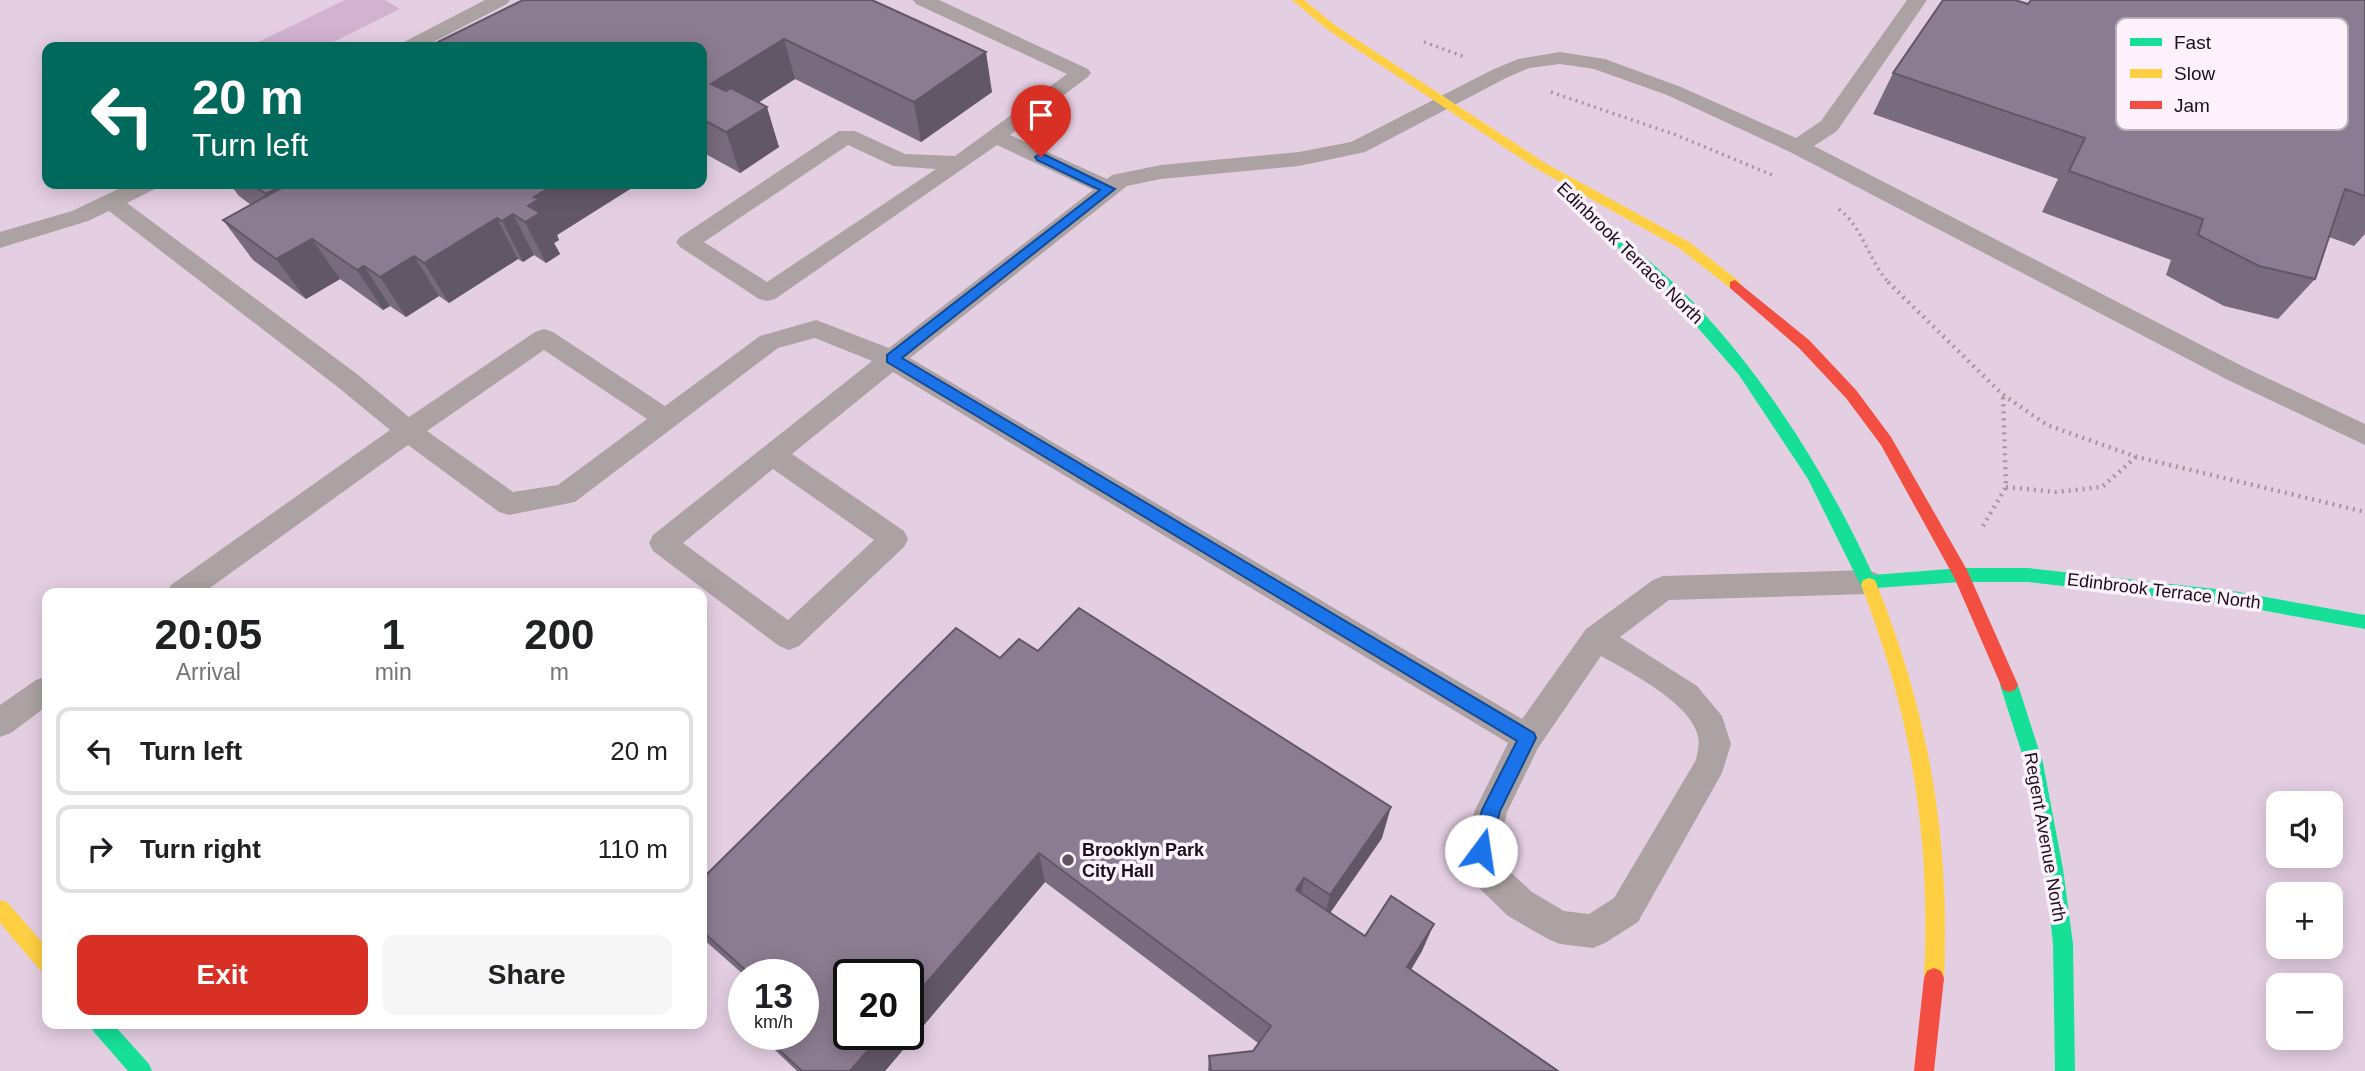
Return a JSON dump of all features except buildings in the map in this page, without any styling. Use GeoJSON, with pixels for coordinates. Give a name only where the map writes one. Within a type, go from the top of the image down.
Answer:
{"type":"FeatureCollection","features":[{"type":"Feature","properties":{"kind":"street","name":"Edinbrook Terrace North"},"geometry":{"type":"LineString","coordinates":[[1297,0],[1332,28],[1444,104],[1541,166],[1684,245],[1747,294],[1804,344],[1851,394],[1886,441],[1961,575]]}},
{"type":"Feature","properties":{"kind":"street","name":"Edinbrook Terrace North"},"geometry":{"type":"LineString","coordinates":[[1541,166],[1600,226],[1660,277],[1752,380],[1801,451],[1846,532],[1868,582],[1961,575],[2028,575],[2145,586],[2233,598],[2365,622]]}},
{"type":"Feature","properties":{"kind":"street","name":"Regent Avenue North"},"geometry":{"type":"LineString","coordinates":[[1961,575],[2008,681],[2034,762],[2054,869],[2063,944],[2065,1071]]}},
{"type":"Feature","properties":{"kind":"street"},"geometry":{"type":"LineString","coordinates":[[1868,582],[1892,642],[1927,784],[1936,875],[1931,1022],[1924,1071]]}},
{"type":"Feature","properties":{"kind":"street"},"geometry":{"type":"LineString","coordinates":[[0,909],[42,957]]}},
{"type":"Feature","properties":{"kind":"street"},"geometry":{"type":"LineString","coordinates":[[104,1029],[142,1071]]}},
{"type":"Feature","properties":{"kind":"lane"},"geometry":{"type":"LineString","coordinates":[[419,42],[500,0]]}},
{"type":"Feature","properties":{"kind":"lane"},"geometry":{"type":"LineString","coordinates":[[923,0],[1081,73],[960,163],[767,293],[688,242],[847,136],[901,162],[960,163]]}},
{"type":"Feature","properties":{"kind":"lane"},"geometry":{"type":"LineString","coordinates":[[1798,147],[1829,126],[1917,0]]}},
{"type":"Feature","properties":{"kind":"lane"},"geometry":{"type":"LineString","coordinates":[[773,455],[894,540],[789,637],[663,544],[773,455],[892,359],[1120,180],[1161,172],[1299,159],[1338,152],[1384,135],[1499,74],[1525,63],[1560,58],[1598,63],[1674,91],[1798,147],[2237,374],[2365,435]]}},
{"type":"Feature","properties":{"kind":"lane"},"geometry":{"type":"LineString","coordinates":[[995,136],[1109,189]]}},
{"type":"Feature","properties":{"kind":"lane"},"geometry":{"type":"LineString","coordinates":[[0,240],[80,216],[136,189]]}},
{"type":"Feature","properties":{"kind":"lane"},"geometry":{"type":"LineString","coordinates":[[111,202],[348,381],[408,431],[509,504],[565,494],[769,342],[816,329],[892,359],[1527,738]]}},
{"type":"Feature","properties":{"kind":"lane"},"geometry":{"type":"LineString","coordinates":[[188,588],[544,338],[666,418]]}},
{"type":"Feature","properties":{"kind":"lane"},"geometry":{"type":"LineString","coordinates":[[1596,638],[1675,685],[1701,709],[1715,739],[1711,762],[1626,910],[1593,931],[1560,927],[1520,904],[1491,877],[1481,851],[1491,810],[1527,738],[1596,638],[1663,588],[1868,582]]}},
{"type":"Feature","properties":{"kind":"lane"},"geometry":{"type":"LineString","coordinates":[[0,723],[42,693]]}},
{"type":"Feature","properties":{"kind":"path"},"geometry":{"type":"LineString","coordinates":[[1540,89],[1676,135],[1779,178]]}},
{"type":"Feature","properties":{"kind":"path"},"geometry":{"type":"LineString","coordinates":[[1830,202],[1854,221],[1882,276],[2003,394],[2047,425],[2137,457],[2365,512]]}},
{"type":"Feature","properties":{"kind":"path"},"geometry":{"type":"LineString","coordinates":[[1983,526],[2006,487],[2003,394]]}},
{"type":"Feature","properties":{"kind":"path"},"geometry":{"type":"LineString","coordinates":[[2006,487],[2056,492],[2102,487],[2137,457]]}},
{"type":"Feature","properties":{"kind":"shaded area"},"geometry":{"type":"Polygon","coordinates":[[[345,0],[385,0],[400,9],[333,42],[258,42],[345,0]]]}},
{"type":"Feature","properties":{"kind":"traffic: fast"},"geometry":{"type":"LineString","coordinates":[[1574,200],[1691,309],[1744,372],[1814,474],[1869,585]]}},
{"type":"Feature","properties":{"kind":"traffic: fast"},"geometry":{"type":"LineString","coordinates":[[1868,582],[1961,575],[2028,575],[2233,598],[2365,622]]}},
{"type":"Feature","properties":{"kind":"traffic: fast"},"geometry":{"type":"LineString","coordinates":[[2009,685],[2034,763],[2054,869],[2063,944],[2065,1071]]}},
{"type":"Feature","properties":{"kind":"traffic: fast"},"geometry":{"type":"LineString","coordinates":[[104,1029],[142,1071]]}},
{"type":"Feature","properties":{"kind":"traffic: slow"},"geometry":{"type":"LineString","coordinates":[[1297,0],[1332,28],[1541,166],[1684,245],[1735,285]]}},
{"type":"Feature","properties":{"kind":"traffic: slow"},"geometry":{"type":"LineString","coordinates":[[1869,585],[1903,679],[1925,778],[1936,878],[1934,978]]}},
{"type":"Feature","properties":{"kind":"traffic: slow"},"geometry":{"type":"LineString","coordinates":[[0,909],[42,957]]}},
{"type":"Feature","properties":{"kind":"traffic: jam"},"geometry":{"type":"LineString","coordinates":[[1735,285],[1804,344],[1851,394],[1886,441],[1961,575],[2009,685]]}},
{"type":"Feature","properties":{"kind":"traffic: jam"},"geometry":{"type":"LineString","coordinates":[[1924,1071],[1934,978]]}},
{"type":"Feature","properties":{"kind":"place","name":"Brooklyn Park City Hall"},"geometry":{"type":"Point","coordinates":[1068,860]}},
{"type":"Feature","properties":{"kind":"route"},"geometry":{"type":"LineString","coordinates":[[1041,157],[1109,189],[892,359],[1527,738],[1491,810],[1481,851]]}}]}
